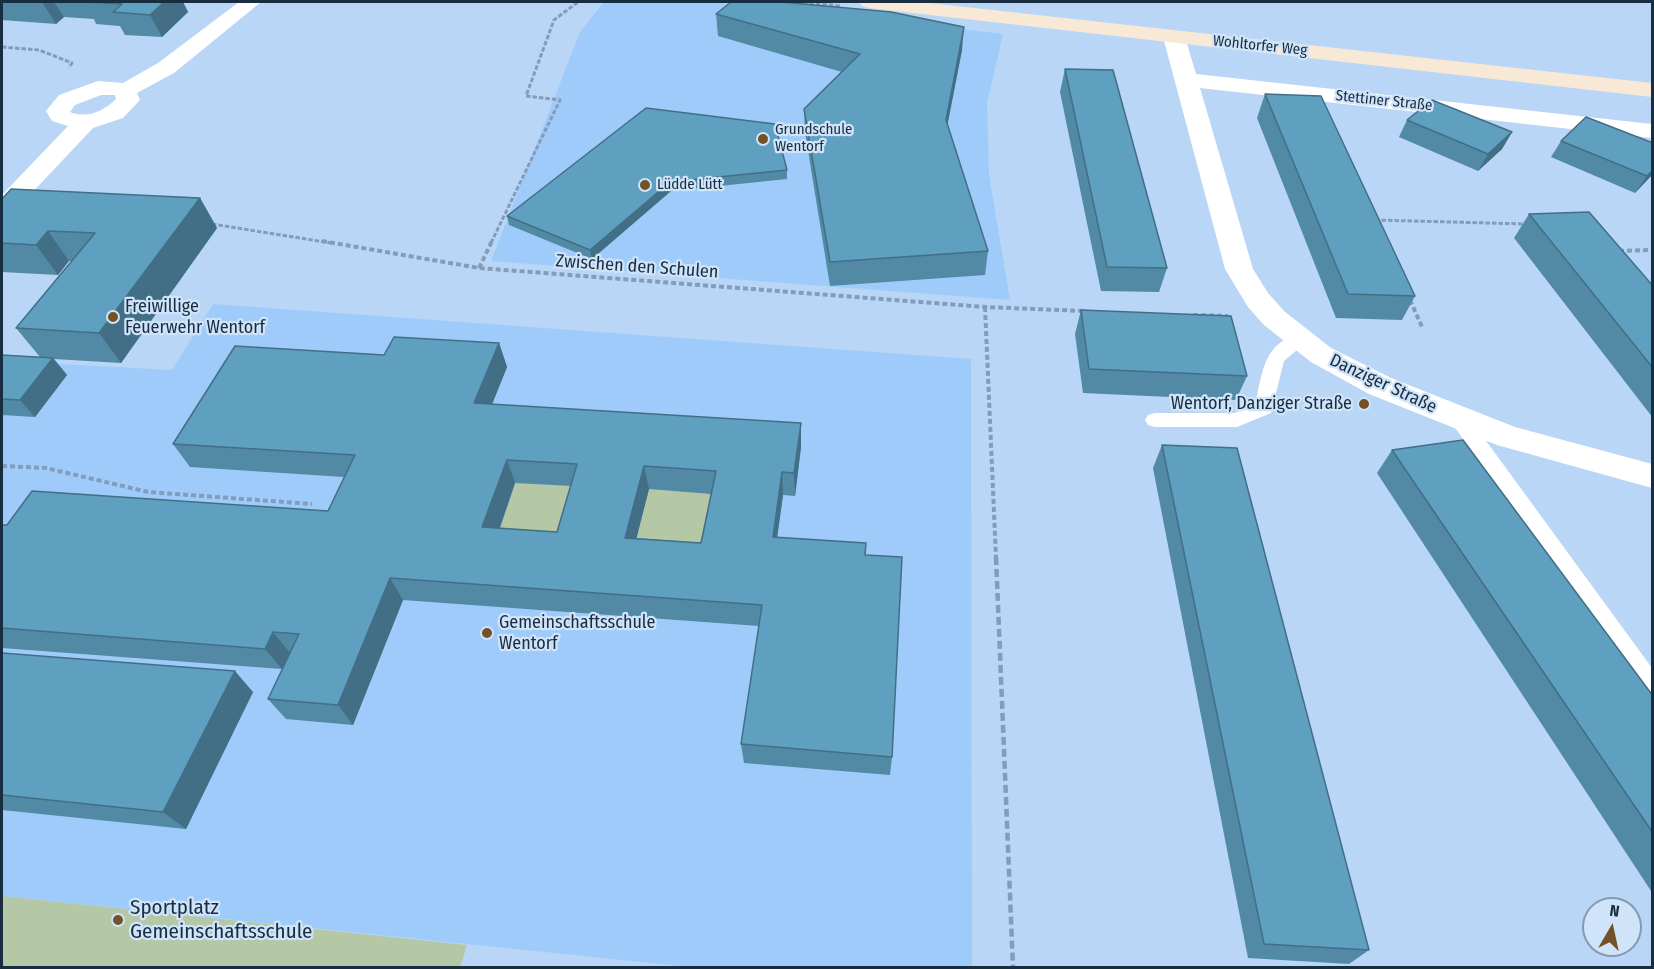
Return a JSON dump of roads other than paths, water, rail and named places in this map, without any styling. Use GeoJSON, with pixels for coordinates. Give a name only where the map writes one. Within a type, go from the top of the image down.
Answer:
{"type":"FeatureCollection","features":[{"type":"Feature","properties":{"kind":"main road","name":"Wohltorfer Weg"},"geometry":{"type":"LineString","coordinates":[[869,2],[1653,90]]}},
{"type":"Feature","properties":{"kind":"street"},"geometry":{"type":"LineString","coordinates":[[125,91],[128,100],[124,106],[108,116],[86,121],[66,120],[60,116],[58,111],[67,99],[87,90],[109,87],[125,91],[166,68],[250,2]]}},
{"type":"Feature","properties":{"kind":"street","name":"Danziger Straße"},"geometry":{"type":"LineString","coordinates":[[1174,37],[1239,269],[1258,300],[1274,318],[1321,355],[1380,387],[1508,437],[1653,476]]}},
{"type":"Feature","properties":{"kind":"street","name":"Stettiner Straße"},"geometry":{"type":"LineString","coordinates":[[1186,80],[1653,131]]}},
{"type":"Feature","properties":{"kind":"street"},"geometry":{"type":"LineString","coordinates":[[2,209],[86,121]]}},
{"type":"Feature","properties":{"kind":"lane"},"geometry":{"type":"LineString","coordinates":[[1155,420],[1237,420],[1264,408],[1275,358],[1301,339]]}},
{"type":"Feature","properties":{"kind":"lane"},"geometry":{"type":"LineString","coordinates":[[1458,417],[1653,687]]}},
{"type":"Feature","properties":{"kind":"place","name":"Grundschule Wentorf"},"geometry":{"type":"Point","coordinates":[763,139]}},
{"type":"Feature","properties":{"kind":"place","name":"Lüdde Lütt"},"geometry":{"type":"Point","coordinates":[645,185]}},
{"type":"Feature","properties":{"kind":"place","name":"Freiwillige Feuerwehr Wentorf"},"geometry":{"type":"Point","coordinates":[113,317]}},
{"type":"Feature","properties":{"kind":"place","name":"Wentorf, Danziger Straße"},"geometry":{"type":"Point","coordinates":[1364,404]}},
{"type":"Feature","properties":{"kind":"place","name":"Gemeinschaftsschule Wentorf"},"geometry":{"type":"Point","coordinates":[487,633]}},
{"type":"Feature","properties":{"kind":"place","name":"Sportplatz Gemeinschaftsschule"},"geometry":{"type":"Point","coordinates":[118,920]}}]}
